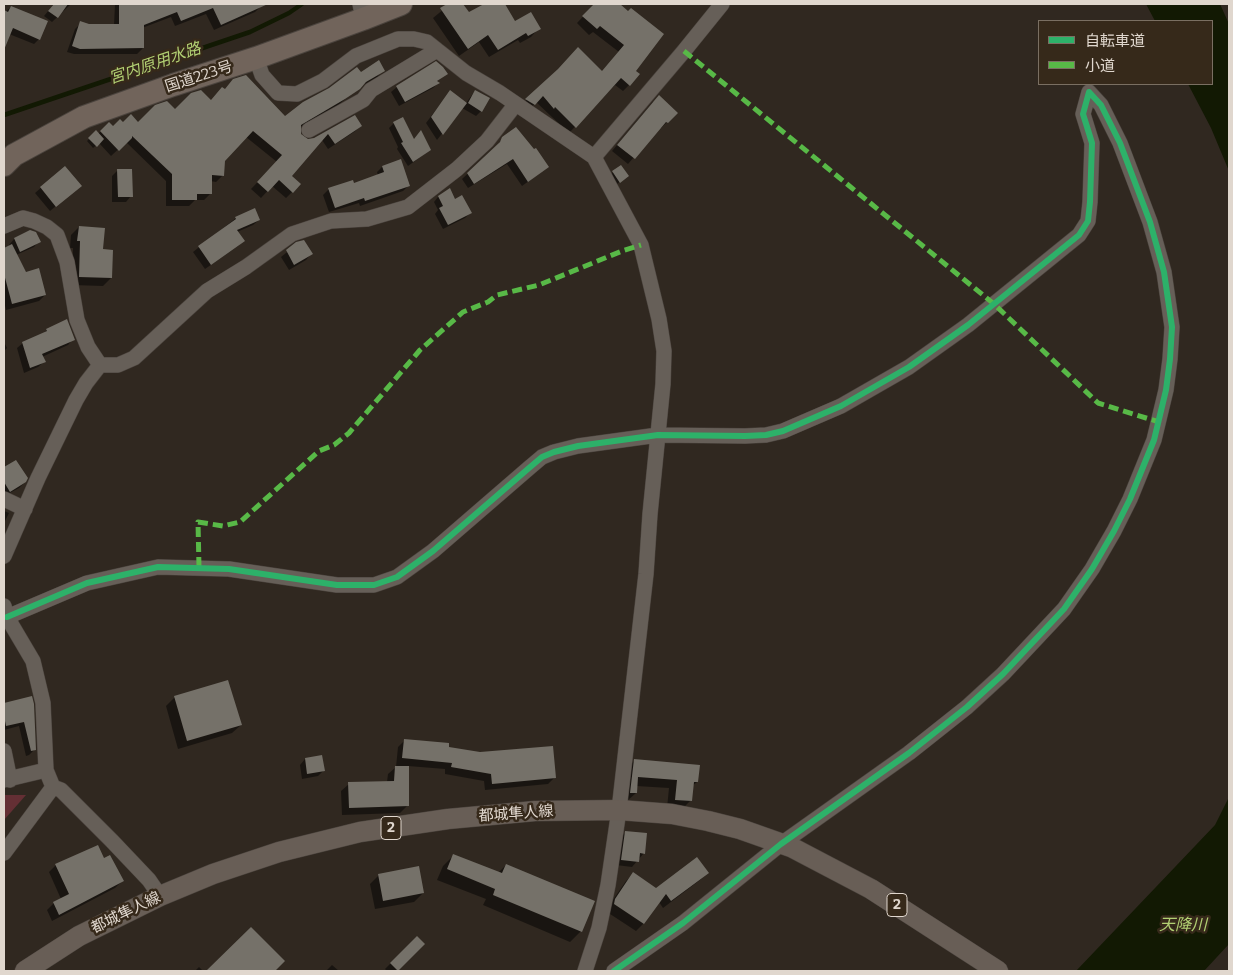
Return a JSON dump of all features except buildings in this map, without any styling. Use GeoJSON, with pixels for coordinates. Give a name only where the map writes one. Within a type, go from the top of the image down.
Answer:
{"type":"FeatureCollection","features":[{"type":"Feature","properties":{"kind":"highway","name":"国道223号"},"geometry":{"type":"LineString","coordinates":[[7,155],[84,117],[173,84],[256,58],[362,12],[401,4]]}},
{"type":"Feature","properties":{"kind":"main road","name":"都城隼人線"},"geometry":{"type":"LineString","coordinates":[[25,971],[78,936],[160,896],[213,874],[280,852],[360,832],[448,820],[535,811],[619,810],[672,814],[708,821],[740,829],[786,846],[871,889],[998,971]]}},
{"type":"Feature","properties":{"kind":"street"},"geometry":{"type":"LineString","coordinates":[[594,158],[722,4]]}},
{"type":"Feature","properties":{"kind":"street"},"geometry":{"type":"LineString","coordinates":[[256,58],[262,75],[278,92],[297,94],[323,81],[356,56],[398,39],[414,39],[427,42],[466,73],[500,93],[594,158],[640,245],[654,298],[664,351],[663,384],[646,574],[619,810],[608,885],[599,928],[585,971]]}},
{"type":"Feature","properties":{"kind":"street"},"geometry":{"type":"LineString","coordinates":[[309,130],[362,100],[371,90],[437,50]]}},
{"type":"Feature","properties":{"kind":"street"},"geometry":{"type":"LineString","coordinates":[[160,896],[149,880],[112,841],[61,790],[53,787],[46,770],[43,703],[33,661],[5,611],[87,583],[158,567],[229,569],[337,585],[374,585],[397,577],[433,551],[542,457],[554,452],[578,446],[658,434],[766,435],[783,431],[841,406],[909,367],[968,325],[1069,246],[1085,228],[1088,221],[1090,202],[1092,143],[1083,114],[1089,92],[1097,100],[1120,143],[1150,222],[1164,272],[1171,311],[1170,359],[1163,406],[1154,440],[1130,499],[1092,569],[1064,609],[1003,674],[967,707],[683,924],[614,971]]}},
{"type":"Feature","properties":{"kind":"street"},"geometry":{"type":"LineString","coordinates":[[4,556],[38,478],[76,400],[86,383],[100,366],[118,365],[134,358],[208,291],[292,234],[331,221],[367,219],[408,207],[457,169],[481,146],[515,105]]}},
{"type":"Feature","properties":{"kind":"street"},"geometry":{"type":"LineString","coordinates":[[4,226],[23,218],[47,227],[57,235],[67,262],[77,320],[88,347],[100,366]]}},
{"type":"Feature","properties":{"kind":"street"},"geometry":{"type":"LineString","coordinates":[[4,500],[25,509]]}},
{"type":"Feature","properties":{"kind":"street"},"geometry":{"type":"LineString","coordinates":[[4,751],[7,780],[46,770]]}},
{"type":"Feature","properties":{"kind":"street"},"geometry":{"type":"LineString","coordinates":[[4,853],[53,787]]}},
{"type":"Feature","properties":{"kind":"shaded area"},"geometry":{"type":"Polygon","coordinates":[[[4,795],[26,795],[4,820],[4,795]]]}},
{"type":"Feature","properties":{"kind":"water"},"geometry":{"type":"Polygon","coordinates":[[[1146,4],[1220,4],[1229,24],[1229,171],[1211,128],[1189,85],[1213,85],[1213,20],[1154,20],[1146,4]]]}},
{"type":"Feature","properties":{"kind":"water","name":"天降川"},"geometry":{"type":"Polygon","coordinates":[[[1229,797],[1229,944],[1204,971],[1076,971],[1215,825],[1229,797]]]}},
{"type":"Feature","properties":{"kind":"waterway","name":"宮内原用水路"},"geometry":{"type":"LineString","coordinates":[[4,115],[250,32],[289,13],[302,4]]}},
{"type":"Feature","properties":{"kind":"marked path"},"geometry":{"type":"LineString","coordinates":[[684,51],[994,304],[1098,403],[1159,422]]}},
{"type":"Feature","properties":{"kind":"marked path"},"geometry":{"type":"LineString","coordinates":[[199,567],[198,522],[223,526],[240,522],[319,451],[334,445],[349,433],[420,350],[463,312],[488,302],[497,295],[539,285],[641,245]]}},
{"type":"Feature","properties":{"kind":"cycle path"},"geometry":{"type":"LineString","coordinates":[[7,617],[87,583],[158,567],[229,569],[337,585],[374,585],[397,577],[433,551],[542,457],[554,452],[578,446],[658,435],[766,435],[783,431],[841,406],[909,367],[968,325],[1079,235],[1088,221],[1090,202],[1092,143],[1083,114],[1089,92],[1101,105],[1120,143],[1150,222],[1164,272],[1172,327],[1166,390],[1154,440],[1130,499],[1114,531],[1092,569],[1064,609],[1003,674],[967,707],[909,753],[781,844],[683,923],[614,971]]}}]}
